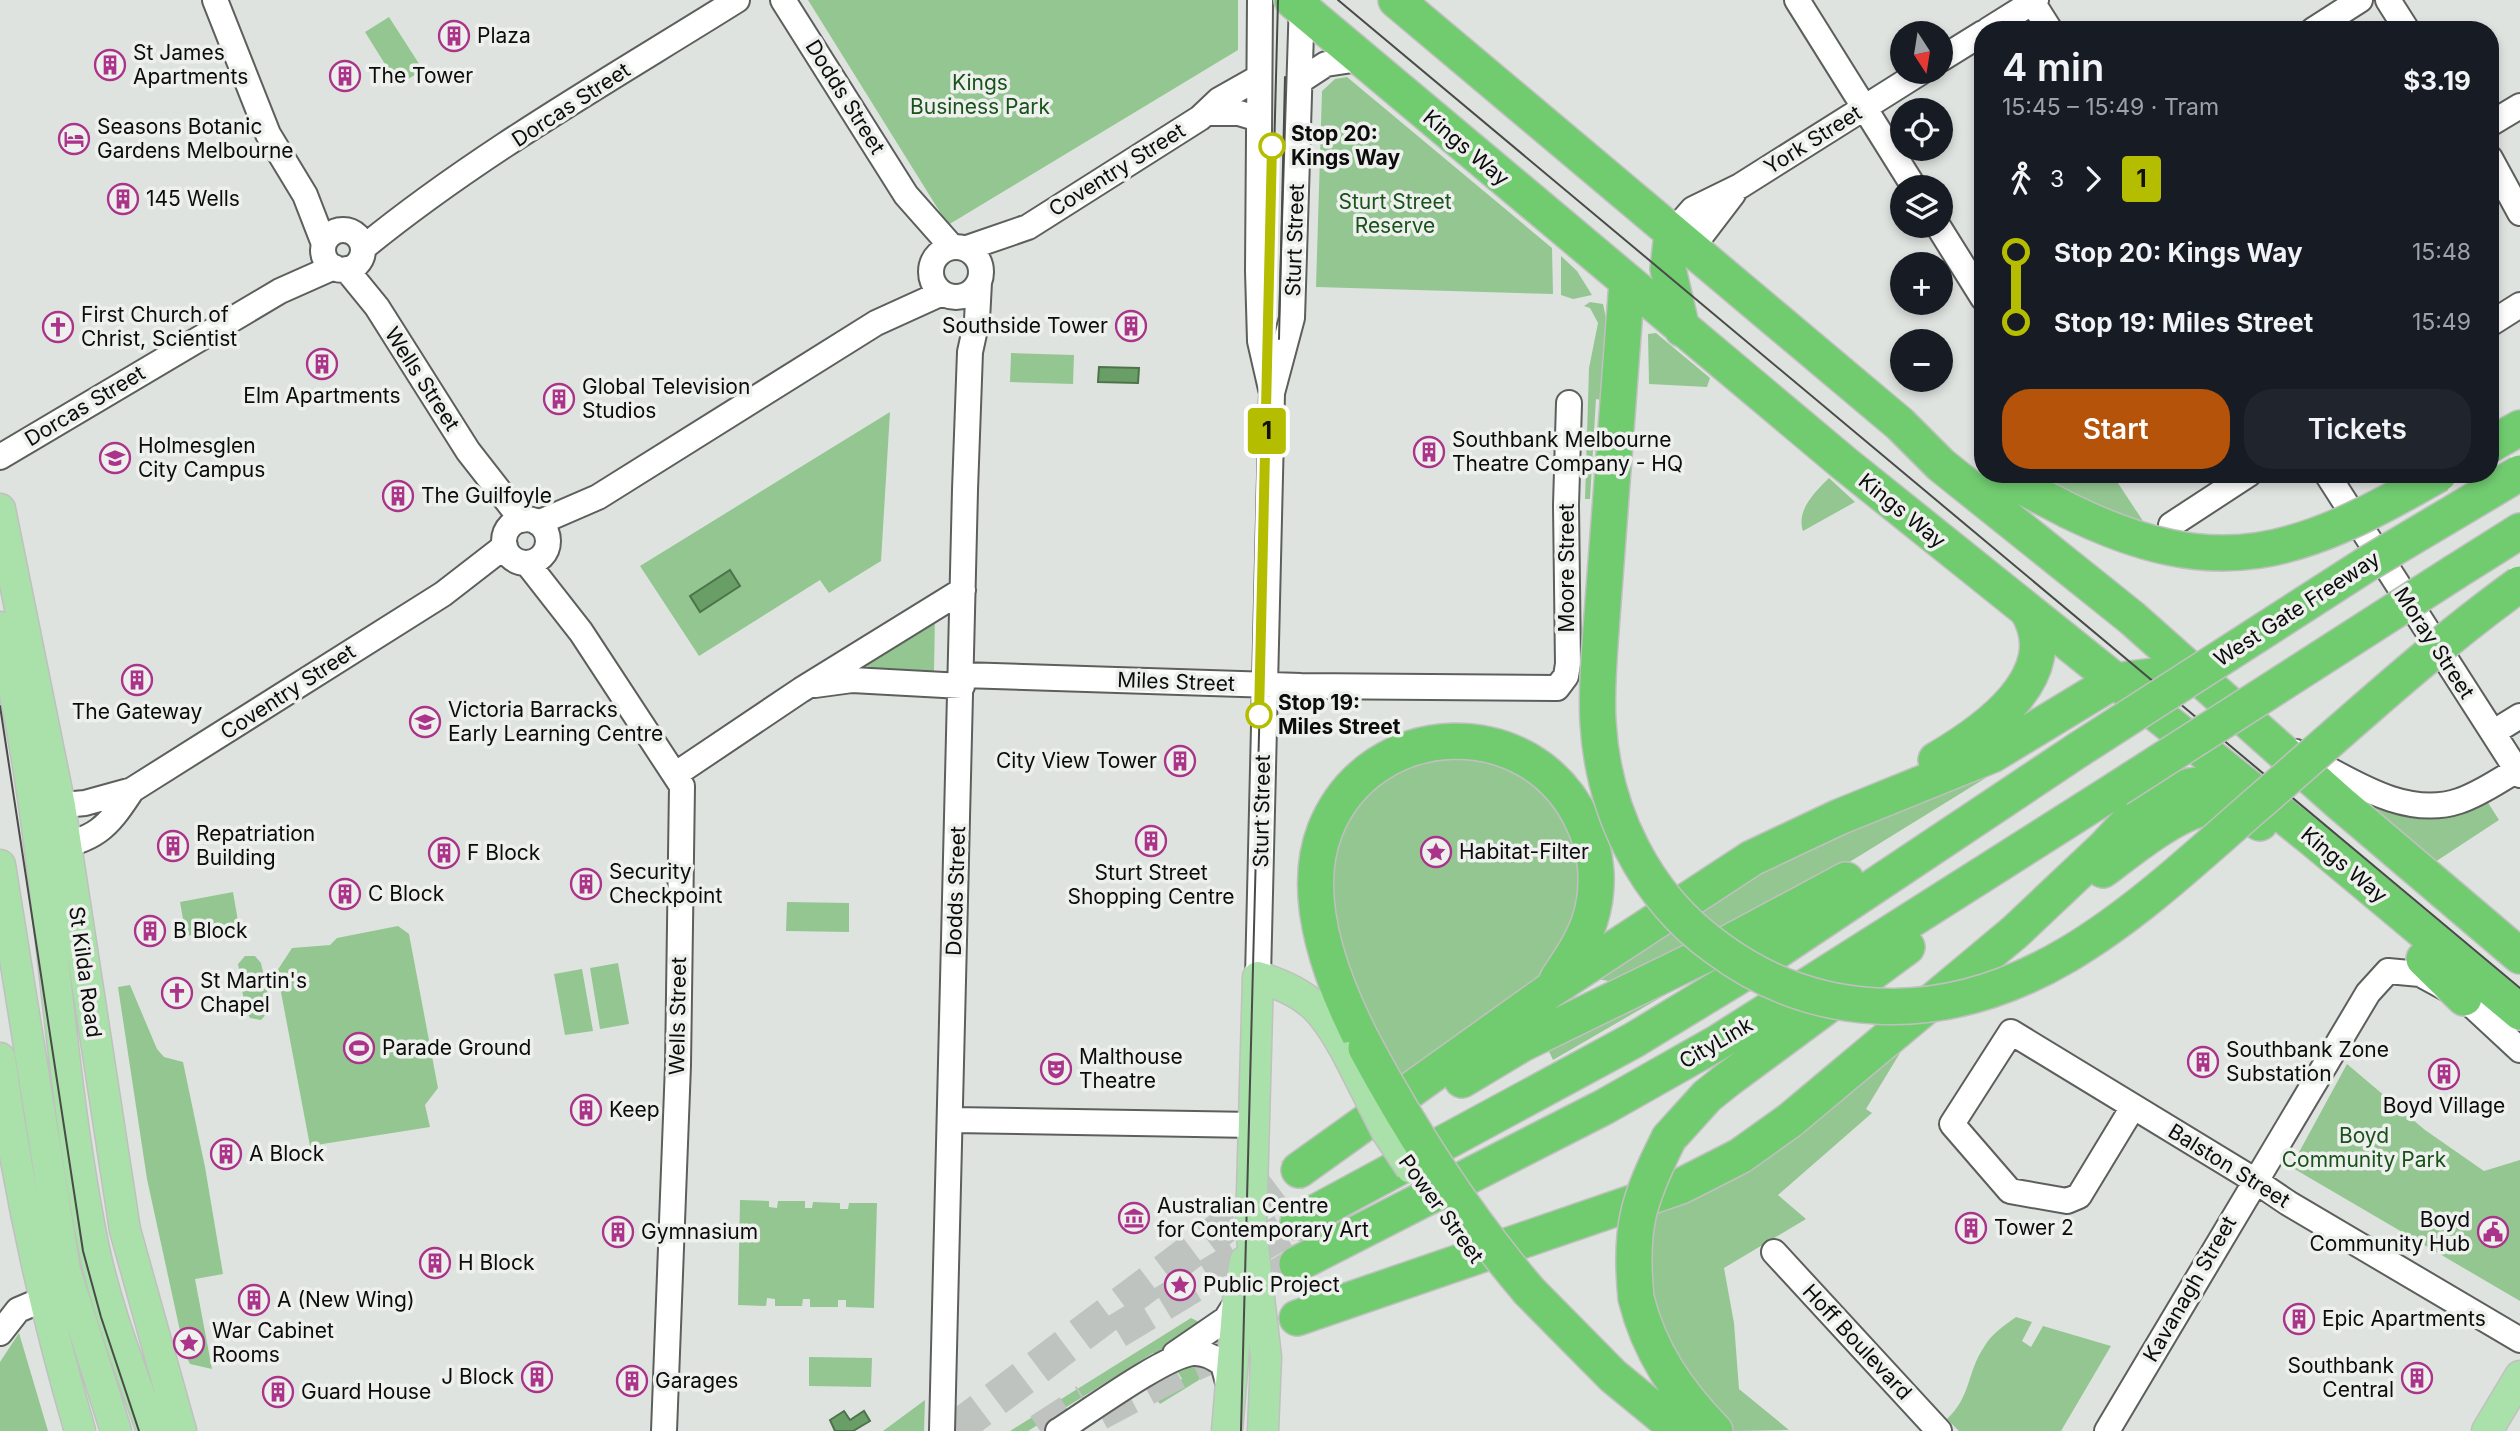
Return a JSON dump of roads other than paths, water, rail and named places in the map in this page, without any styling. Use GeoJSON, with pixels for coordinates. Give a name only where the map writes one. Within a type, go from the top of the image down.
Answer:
{"type":"FeatureCollection","features":[{"type":"Feature","properties":{"kind":"highway","name":"Kings Way"},"geometry":{"type":"LineString","coordinates":[[1298,3],[1359,59],[1682,329],[2026,610],[2314,840],[2520,1012]]}},
{"type":"Feature","properties":{"kind":"highway"},"geometry":{"type":"LineString","coordinates":[[1415,7],[1681,241],[1900,424],[1941,466],[2067,564],[2520,956]]}},
{"type":"Feature","properties":{"kind":"highway"},"geometry":{"type":"LineString","coordinates":[[1681,241],[1668,269],[1682,329]]}},
{"type":"Feature","properties":{"kind":"highway"},"geometry":{"type":"LineString","coordinates":[[1627,282],[1601,629],[1597,718],[1605,779],[1625,836],[1659,892],[1700,936],[1749,969],[1806,995],[1852,1004],[1905,1007],[1956,1000],[2006,986],[2052,964],[2091,941],[2180,873],[2414,667],[2520,584]]}},
{"type":"Feature","properties":{"kind":"highway"},"geometry":{"type":"LineString","coordinates":[[1900,424],[1974,462]]}},
{"type":"Feature","properties":{"kind":"highway"},"geometry":{"type":"LineString","coordinates":[[2499,440],[2520,428]]}},
{"type":"Feature","properties":{"kind":"highway","name":"West Gate Freeway"},"geometry":{"type":"LineString","coordinates":[[1734,959],[2078,750],[2367,564],[2520,473]]}},
{"type":"Feature","properties":{"kind":"highway"},"geometry":{"type":"LineString","coordinates":[[2015,483],[2067,510],[2138,541],[2200,554],[2248,552],[2318,536],[2383,506],[2423,483]]}},
{"type":"Feature","properties":{"kind":"highway"},"geometry":{"type":"LineString","coordinates":[[1715,1431],[1676,1387],[1660,1362],[1641,1318],[1633,1266],[1637,1215],[1645,1186],[1670,1138],[1707,1096],[1773,1028],[2123,805],[2520,531]]}},
{"type":"Feature","properties":{"kind":"highway"},"geometry":{"type":"LineString","coordinates":[[1839,817],[1965,743],[2002,715],[2027,678],[2037,652],[2038,637],[2026,610]]}},
{"type":"Feature","properties":{"kind":"highway"},"geometry":{"type":"LineString","coordinates":[[1299,1170],[1552,989],[1721,875],[1839,817],[2000,752],[2114,681],[2193,671]]}},
{"type":"Feature","properties":{"kind":"highway"},"geometry":{"type":"LineString","coordinates":[[2015,932],[2123,805],[2170,726],[2193,671]]}},
{"type":"Feature","properties":{"kind":"highway","name":"Power Street"},"geometry":{"type":"LineString","coordinates":[[1552,989],[1581,942],[1596,893],[1596,868],[1581,816],[1567,794],[1548,774],[1508,750],[1466,740],[1418,746],[1383,762],[1355,783],[1332,816],[1320,852],[1318,890],[1322,930],[1358,1053],[1520,1297],[1586,1381],[1647,1431]]}},
{"type":"Feature","properties":{"kind":"highway"},"geometry":{"type":"LineString","coordinates":[[2123,805],[2149,800],[2190,786],[2231,783],[2251,790]]}},
{"type":"Feature","properties":{"kind":"highway"},"geometry":{"type":"LineString","coordinates":[[1297,1318],[1681,1186],[1740,1156],[1789,1121],[2015,932],[2171,822],[2208,808],[2229,807],[2260,823],[2427,962],[2465,998]]}},
{"type":"Feature","properties":{"kind":"highway"},"geometry":{"type":"LineString","coordinates":[[1411,1168],[1402,1141],[1408,1125],[1441,1095],[1490,1061],[1579,1018],[1734,959]]}},
{"type":"Feature","properties":{"kind":"highway"},"geometry":{"type":"LineString","coordinates":[[1298,1222],[1611,1053],[1734,959]]}},
{"type":"Feature","properties":{"kind":"highway","name":"CityLink"},"geometry":{"type":"LineString","coordinates":[[1297,1264],[1604,1107],[1773,1028]]}},
{"type":"Feature","properties":{"kind":"highway","name":"Power Street"},"geometry":{"type":"LineString","coordinates":[[1411,1168],[1455,1231],[1520,1297],[1680,1431]]}},
{"type":"Feature","properties":{"kind":"main road","name":"St Kilda Road"},"geometry":{"type":"LineString","coordinates":[[0,509],[53,848],[125,1230],[181,1431]]}},
{"type":"Feature","properties":{"kind":"main road","name":"St Kilda Road"},"geometry":{"type":"LineString","coordinates":[[0,627],[47,806]]}},
{"type":"Feature","properties":{"kind":"main road","name":"St Kilda Road"},"geometry":{"type":"LineString","coordinates":[[53,848],[72,1110],[101,1280],[152,1431]]}},
{"type":"Feature","properties":{"kind":"main road"},"geometry":{"type":"LineString","coordinates":[[0,865],[57,1295],[80,1431]]}},
{"type":"Feature","properties":{"kind":"main road","name":"Power Street"},"geometry":{"type":"LineString","coordinates":[[1258,977],[1292,989],[1312,1001],[1358,1053],[1387,1132],[1411,1168]]}},
{"type":"Feature","properties":{"kind":"main road","name":"Sturt Street"},"geometry":{"type":"LineString","coordinates":[[1258,977],[1251,1230],[1266,1357],[1263,1431]]}},
{"type":"Feature","properties":{"kind":"main road"},"geometry":{"type":"LineString","coordinates":[[0,1058],[14,1160],[57,1295],[116,1431]]}},
{"type":"Feature","properties":{"kind":"main road","name":"Sturt Street"},"geometry":{"type":"LineString","coordinates":[[1227,1431],[1238,1300],[1251,1230]]}},
{"type":"Feature","properties":{"kind":"main road"},"geometry":{"type":"LineString","coordinates":[[57,1295],[101,1280]]}},
{"type":"Feature","properties":{"kind":"main road"},"geometry":{"type":"LineString","coordinates":[[2487,1431],[2520,1376]]}},
{"type":"Feature","properties":{"kind":"street","name":"Wells Street"},"geometry":{"type":"LineString","coordinates":[[215,0],[268,134],[305,195],[344,250],[581,632],[682,786],[664,1431]]}},
{"type":"Feature","properties":{"kind":"street","name":"Dorcas Street"},"geometry":{"type":"LineString","coordinates":[[0,457],[405,214],[583,96],[737,0]]}},
{"type":"Feature","properties":{"kind":"street","name":"Dodds Street"},"geometry":{"type":"LineString","coordinates":[[783,0],[906,195],[947,270],[970,352]]}},
{"type":"Feature","properties":{"kind":"street","name":"Sturt Street"},"geometry":{"type":"LineString","coordinates":[[1260,0],[1260,341],[1272,393]]}},
{"type":"Feature","properties":{"kind":"street"},"geometry":{"type":"LineString","coordinates":[[1797,0],[1906,175]]}},
{"type":"Feature","properties":{"kind":"street"},"geometry":{"type":"LineString","coordinates":[[2327,21],[2360,0]]}},
{"type":"Feature","properties":{"kind":"street"},"geometry":{"type":"LineString","coordinates":[[2388,0],[2401,21]]}},
{"type":"Feature","properties":{"kind":"street"},"geometry":{"type":"LineString","coordinates":[[2002,21],[2033,1],[2045,21]]}},
{"type":"Feature","properties":{"kind":"street","name":"Sturt Street"},"geometry":{"type":"LineString","coordinates":[[1258,977],[1272,393],[1292,318],[1300,81],[1298,3]]}},
{"type":"Feature","properties":{"kind":"street"},"geometry":{"type":"LineString","coordinates":[[1953,52],[1974,39]]}},
{"type":"Feature","properties":{"kind":"street"},"geometry":{"type":"LineString","coordinates":[[1300,81],[1326,64],[1359,59]]}},
{"type":"Feature","properties":{"kind":"street","name":"Coventry Street"},"geometry":{"type":"LineString","coordinates":[[47,806],[101,800],[132,790],[876,323],[947,270],[1028,227],[1206,113],[1219,100],[1258,78]]}},
{"type":"Feature","properties":{"kind":"street","name":"York Street"},"geometry":{"type":"LineString","coordinates":[[1681,241],[1693,209],[1740,186],[1901,84]]}},
{"type":"Feature","properties":{"kind":"street"},"geometry":{"type":"LineString","coordinates":[[2499,119],[2520,106]]}},
{"type":"Feature","properties":{"kind":"street","name":"Coventry Street"},"geometry":{"type":"LineString","coordinates":[[1206,113],[1239,113],[1259,119]]}},
{"type":"Feature","properties":{"kind":"street"},"geometry":{"type":"LineString","coordinates":[[2499,174],[2520,213]]}},
{"type":"Feature","properties":{"kind":"street","name":"Coventry Street"},"geometry":{"type":"LineString","coordinates":[[947,270],[970,293],[980,276],[1028,227]]}},
{"type":"Feature","properties":{"kind":"street"},"geometry":{"type":"LineString","coordinates":[[1946,238],[1974,284]]}},
{"type":"Feature","properties":{"kind":"street"},"geometry":{"type":"LineString","coordinates":[[947,270],[977,257],[980,276]]}},
{"type":"Feature","properties":{"kind":"street","name":"Dodds Street"},"geometry":{"type":"LineString","coordinates":[[942,1431],[970,352],[977,320],[980,276]]}},
{"type":"Feature","properties":{"kind":"street"},"geometry":{"type":"LineString","coordinates":[[2499,318],[2520,305]]}},
{"type":"Feature","properties":{"kind":"street","name":"Moore Street"},"geometry":{"type":"LineString","coordinates":[[1557,688],[1566,676],[1568,664],[1566,505],[1569,403]]}},
{"type":"Feature","properties":{"kind":"street"},"geometry":{"type":"LineString","coordinates":[[2171,524],[2235,483]]}},
{"type":"Feature","properties":{"kind":"street","name":"Moray Street"},"geometry":{"type":"LineString","coordinates":[[2333,483],[2518,772]]}},
{"type":"Feature","properties":{"kind":"street","name":"Miles Street"},"geometry":{"type":"LineString","coordinates":[[676,774],[801,690],[963,590]]}},
{"type":"Feature","properties":{"kind":"street","name":"Miles Street"},"geometry":{"type":"LineString","coordinates":[[801,690],[852,680],[1557,688]]}},
{"type":"Feature","properties":{"kind":"street"},"geometry":{"type":"LineString","coordinates":[[2494,732],[2520,716]]}},
{"type":"Feature","properties":{"kind":"street"},"geometry":{"type":"LineString","coordinates":[[2266,736],[2368,789],[2393,799],[2424,805],[2449,804],[2472,796],[2518,772]]}},
{"type":"Feature","properties":{"kind":"street","name":"Coventry Street"},"geometry":{"type":"LineString","coordinates":[[53,848],[83,842],[108,823],[132,790]]}},
{"type":"Feature","properties":{"kind":"street","name":"Kavanagh Street"},"geometry":{"type":"LineString","coordinates":[[2107,1431],[2254,1180],[2368,993],[2388,971],[2420,974],[2465,998]]}},
{"type":"Feature","properties":{"kind":"street"},"geometry":{"type":"LineString","coordinates":[[2465,998],[2520,1050]]}},
{"type":"Feature","properties":{"kind":"street","name":"Balston Street"},"geometry":{"type":"LineString","coordinates":[[2133,1107],[2079,1196],[2067,1201],[2010,1191],[1952,1124],[2011,1032],[2520,1340]]}},
{"type":"Feature","properties":{"kind":"street"},"geometry":{"type":"LineString","coordinates":[[952,1121],[1254,1125]]}},
{"type":"Feature","properties":{"kind":"street","name":"Hoff Boulevard"},"geometry":{"type":"LineString","coordinates":[[1774,1252],[1939,1431]]}},
{"type":"Feature","properties":{"kind":"street"},"geometry":{"type":"LineString","coordinates":[[0,1332],[18,1310],[57,1295]]}},
{"type":"Feature","properties":{"kind":"street"},"geometry":{"type":"LineString","coordinates":[[1058,1431],[1146,1375],[1226,1319],[1238,1300]]}},
{"type":"Feature","properties":{"kind":"street"},"geometry":{"type":"LineString","coordinates":[[1146,1375],[1180,1356],[1198,1353],[1212,1356],[1223,1364],[1229,1386]]}},
{"type":"Feature","properties":{"kind":"tunnel"},"geometry":{"type":"LineString","coordinates":[[953,1431],[1299,1170]]}},
{"type":"Feature","properties":{"kind":"tunnel"},"geometry":{"type":"LineString","coordinates":[[1117,1331],[1298,1222]]}},
{"type":"Feature","properties":{"kind":"tunnel"},"geometry":{"type":"LineString","coordinates":[[1232,1306],[1297,1264]]}},
{"type":"Feature","properties":{"kind":"tunnel"},"geometry":{"type":"LineString","coordinates":[[1099,1413],[1184,1368],[1297,1318]]}},
{"type":"Feature","properties":{"kind":"tunnel"},"geometry":{"type":"LineString","coordinates":[[1040,1431],[1086,1401]]}},
{"type":"Feature","properties":{"kind":"tram line"},"geometry":{"type":"LineString","coordinates":[[1241,1431],[1278,0]]}},
{"type":"Feature","properties":{"kind":"tram line"},"geometry":{"type":"LineString","coordinates":[[1338,0],[2520,988]]}},
{"type":"Feature","properties":{"kind":"tram line"},"geometry":{"type":"LineString","coordinates":[[1279,339],[1285,77]]}},
{"type":"Feature","properties":{"kind":"tram line","name":"1"},"geometry":{"type":"LineString","coordinates":[[1259,715],[1272,146]]}},
{"type":"Feature","properties":{"kind":"tram line"},"geometry":{"type":"LineString","coordinates":[[0,706],[83,1251],[101,1317],[139,1431]]}},
{"type":"Feature","properties":{"kind":"place","name":"Plaza"},"geometry":{"type":"Point","coordinates":[454,36]}},
{"type":"Feature","properties":{"kind":"place","name":"St James Apartments"},"geometry":{"type":"Point","coordinates":[110,65]}},
{"type":"Feature","properties":{"kind":"place","name":"The Tower"},"geometry":{"type":"Point","coordinates":[345,76]}},
{"type":"Feature","properties":{"kind":"place","name":"Seasons Botanic Gardens Melbourne"},"geometry":{"type":"Point","coordinates":[74,139]}},
{"type":"Feature","properties":{"kind":"place","name":"Stop 20: Kings Way"},"geometry":{"type":"Point","coordinates":[1272,146]}},
{"type":"Feature","properties":{"kind":"place","name":"145 Wells"},"geometry":{"type":"Point","coordinates":[123,199]}},
{"type":"Feature","properties":{"kind":"place","name":"Southside Tower"},"geometry":{"type":"Point","coordinates":[1131,326]}},
{"type":"Feature","properties":{"kind":"place","name":"First Church of Christ, Scientist"},"geometry":{"type":"Point","coordinates":[58,327]}},
{"type":"Feature","properties":{"kind":"place","name":"Elm Apartments"},"geometry":{"type":"Point","coordinates":[322,364]}},
{"type":"Feature","properties":{"kind":"place","name":"Global Television Studios"},"geometry":{"type":"Point","coordinates":[559,399]}},
{"type":"Feature","properties":{"kind":"place","name":"Southbank Melbourne Theatre Company - HQ"},"geometry":{"type":"Point","coordinates":[1429,452]}},
{"type":"Feature","properties":{"kind":"place","name":"Holmesglen City Campus"},"geometry":{"type":"Point","coordinates":[115,458]}},
{"type":"Feature","properties":{"kind":"place","name":"The Guilfoyle"},"geometry":{"type":"Point","coordinates":[398,496]}},
{"type":"Feature","properties":{"kind":"place","name":"The Gateway"},"geometry":{"type":"Point","coordinates":[137,680]}},
{"type":"Feature","properties":{"kind":"place","name":"Stop 19: Miles Street"},"geometry":{"type":"Point","coordinates":[1259,715]}},
{"type":"Feature","properties":{"kind":"place","name":"Victoria Barracks Early Learning Centre"},"geometry":{"type":"Point","coordinates":[425,722]}},
{"type":"Feature","properties":{"kind":"place","name":"City View Tower"},"geometry":{"type":"Point","coordinates":[1180,761]}},
{"type":"Feature","properties":{"kind":"place","name":"Sturt Street Shopping Centre"},"geometry":{"type":"Point","coordinates":[1151,841]}},
{"type":"Feature","properties":{"kind":"place","name":"Repatriation Building"},"geometry":{"type":"Point","coordinates":[173,846]}},
{"type":"Feature","properties":{"kind":"place","name":"Habitat-Filter"},"geometry":{"type":"Point","coordinates":[1436,852]}},
{"type":"Feature","properties":{"kind":"place","name":"F Block"},"geometry":{"type":"Point","coordinates":[444,853]}},
{"type":"Feature","properties":{"kind":"place","name":"Security Checkpoint"},"geometry":{"type":"Point","coordinates":[586,884]}},
{"type":"Feature","properties":{"kind":"place","name":"C Block"},"geometry":{"type":"Point","coordinates":[345,894]}},
{"type":"Feature","properties":{"kind":"place","name":"B Block"},"geometry":{"type":"Point","coordinates":[150,931]}},
{"type":"Feature","properties":{"kind":"place","name":"St Martin's Chapel"},"geometry":{"type":"Point","coordinates":[177,993]}},
{"type":"Feature","properties":{"kind":"place","name":"Parade Ground"},"geometry":{"type":"Point","coordinates":[359,1048]}},
{"type":"Feature","properties":{"kind":"place","name":"Southbank Zone Substation"},"geometry":{"type":"Point","coordinates":[2203,1062]}},
{"type":"Feature","properties":{"kind":"place","name":"Malthouse Theatre"},"geometry":{"type":"Point","coordinates":[1056,1069]}},
{"type":"Feature","properties":{"kind":"place","name":"Boyd Village"},"geometry":{"type":"Point","coordinates":[2444,1074]}},
{"type":"Feature","properties":{"kind":"place","name":"Keep"},"geometry":{"type":"Point","coordinates":[586,1110]}},
{"type":"Feature","properties":{"kind":"place","name":"A Block"},"geometry":{"type":"Point","coordinates":[226,1154]}},
{"type":"Feature","properties":{"kind":"place","name":"Australian Centre for Contemporary Art"},"geometry":{"type":"Point","coordinates":[1134,1218]}},
{"type":"Feature","properties":{"kind":"place","name":"Tower 2"},"geometry":{"type":"Point","coordinates":[1971,1228]}},
{"type":"Feature","properties":{"kind":"place","name":"Gymnasium"},"geometry":{"type":"Point","coordinates":[618,1232]}},
{"type":"Feature","properties":{"kind":"place","name":"Boyd Community Hub"},"geometry":{"type":"Point","coordinates":[2493,1232]}},
{"type":"Feature","properties":{"kind":"place","name":"H Block"},"geometry":{"type":"Point","coordinates":[435,1263]}},
{"type":"Feature","properties":{"kind":"place","name":"Public Project"},"geometry":{"type":"Point","coordinates":[1180,1285]}},
{"type":"Feature","properties":{"kind":"place","name":"A (New Wing)"},"geometry":{"type":"Point","coordinates":[254,1300]}},
{"type":"Feature","properties":{"kind":"place","name":"Epic Apartments"},"geometry":{"type":"Point","coordinates":[2299,1319]}},
{"type":"Feature","properties":{"kind":"place","name":"War Cabinet Rooms"},"geometry":{"type":"Point","coordinates":[189,1343]}},
{"type":"Feature","properties":{"kind":"place","name":"J Block"},"geometry":{"type":"Point","coordinates":[537,1377]}},
{"type":"Feature","properties":{"kind":"place","name":"Southbank Central"},"geometry":{"type":"Point","coordinates":[2417,1378]}},
{"type":"Feature","properties":{"kind":"place","name":"Garages"},"geometry":{"type":"Point","coordinates":[632,1381]}},
{"type":"Feature","properties":{"kind":"place","name":"Guard House"},"geometry":{"type":"Point","coordinates":[278,1392]}},
{"type":"Feature","properties":{"kind":"park label","name":"Kings Business Park"},"geometry":{"type":"Point","coordinates":[980,95]}},
{"type":"Feature","properties":{"kind":"park label","name":"Sturt Street Reserve"},"geometry":{"type":"Point","coordinates":[1395,214]}},
{"type":"Feature","properties":{"kind":"park label","name":"Boyd Community Park"},"geometry":{"type":"Point","coordinates":[2364,1148]}}]}
